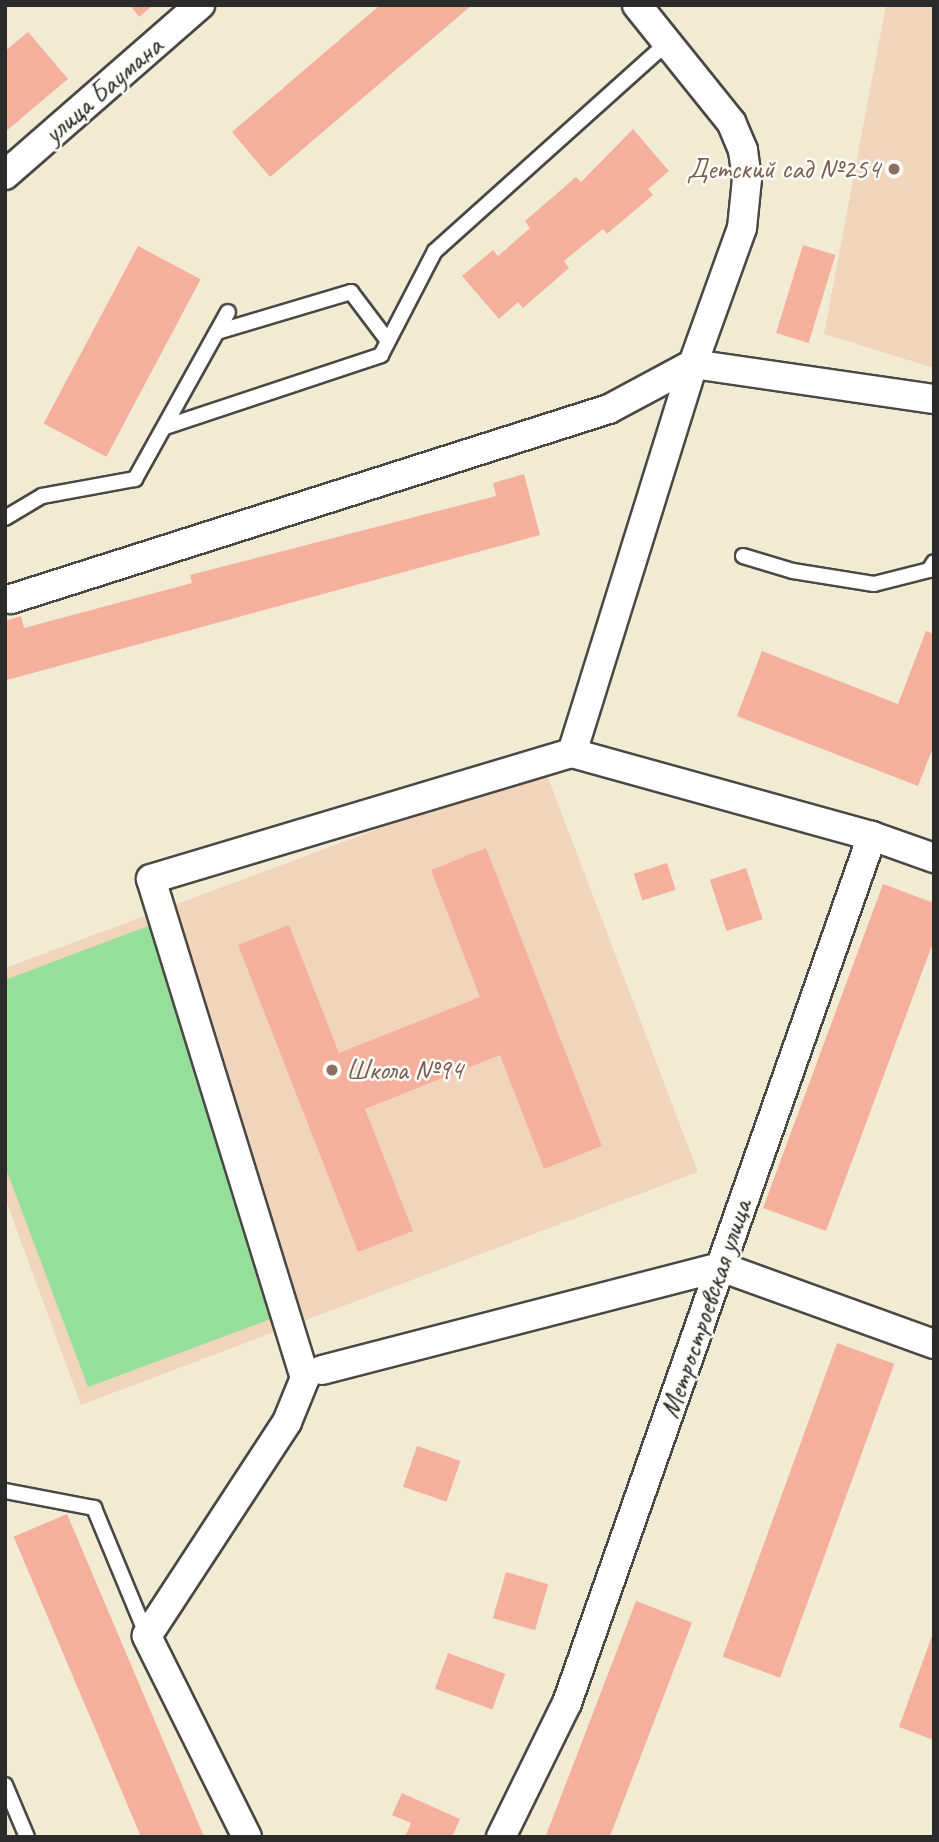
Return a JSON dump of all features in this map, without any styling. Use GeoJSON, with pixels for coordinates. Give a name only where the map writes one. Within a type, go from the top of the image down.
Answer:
{"type":"FeatureCollection","features":[{"type":"Feature","properties":{"kind":"street","name":"улица Баумана"},"geometry":{"type":"LineString","coordinates":[[5,175],[200,5]]}},
{"type":"Feature","properties":{"kind":"street"},"geometry":{"type":"LineString","coordinates":[[572,753],[693,364],[742,228],[747,178],[743,150],[731,122],[637,5]]}},
{"type":"Feature","properties":{"kind":"street"},"geometry":{"type":"LineString","coordinates":[[11,599],[609,409],[693,364],[934,399]]}},
{"type":"Feature","properties":{"kind":"street"},"geometry":{"type":"LineString","coordinates":[[247,1837],[147,1636],[287,1422],[306,1378],[151,879],[572,753],[872,836],[934,858]]}},
{"type":"Feature","properties":{"kind":"street","name":"Метростроевская улица"},"geometry":{"type":"LineString","coordinates":[[501,1837],[567,1703],[872,836]]}},
{"type":"Feature","properties":{"kind":"street"},"geometry":{"type":"LineString","coordinates":[[321,1370],[720,1267],[934,1344]]}},
{"type":"Feature","properties":{"kind":"lane"},"geometry":{"type":"LineString","coordinates":[[165,427],[381,355],[435,251],[667,43]]}},
{"type":"Feature","properties":{"kind":"lane"},"geometry":{"type":"LineString","coordinates":[[216,332],[351,292],[388,341]]}},
{"type":"Feature","properties":{"kind":"lane"},"geometry":{"type":"LineString","coordinates":[[5,518],[42,496],[135,479],[228,312]]}},
{"type":"Feature","properties":{"kind":"lane"},"geometry":{"type":"LineString","coordinates":[[743,556],[793,571],[874,584],[929,570],[934,562]]}},
{"type":"Feature","properties":{"kind":"lane"},"geometry":{"type":"LineString","coordinates":[[5,1491],[94,1508],[147,1636]]}},
{"type":"Feature","properties":{"kind":"lane"},"geometry":{"type":"LineString","coordinates":[[5,1785],[27,1837]]}},
{"type":"Feature","properties":{"kind":"shaded area","name":"Детский сад №254"},"geometry":{"type":"Polygon","coordinates":[[[886,5],[934,5],[934,368],[824,334],[886,5]]]}},
{"type":"Feature","properties":{"kind":"shaded area","name":"Школа №94"},"geometry":{"type":"Polygon","coordinates":[[[544,767],[698,1172],[81,1405],[5,1198],[5,968],[544,767]]]}},
{"type":"Feature","properties":{"kind":"green space"},"geometry":{"type":"Polygon","coordinates":[[[151,925],[295,1310],[88,1387],[5,1166],[5,980],[151,925]]]}},
{"type":"Feature","properties":{"kind":"building"},"geometry":{"type":"Polygon","coordinates":[[[130,5],[153,5],[139,17],[130,5]]]}},
{"type":"Feature","properties":{"kind":"building"},"geometry":{"type":"Polygon","coordinates":[[[380,5],[472,5],[270,177],[232,132],[380,5]]]}},
{"type":"Feature","properties":{"kind":"building"},"geometry":{"type":"Polygon","coordinates":[[[28,32],[68,79],[5,132],[5,51],[28,32]]]}},
{"type":"Feature","properties":{"kind":"building"},"geometry":{"type":"Polygon","coordinates":[[[633,129],[669,171],[648,189],[653,195],[607,234],[603,229],[564,261],[569,268],[523,308],[518,302],[499,319],[462,276],[493,250],[498,256],[530,228],[525,221],[576,177],[581,182],[633,129]]]}},
{"type":"Feature","properties":{"kind":"building"},"geometry":{"type":"Polygon","coordinates":[[[803,245],[836,255],[809,343],[776,333],[803,245]]]}},
{"type":"Feature","properties":{"kind":"building"},"geometry":{"type":"Polygon","coordinates":[[[138,246],[201,279],[106,457],[44,423],[138,246]]]}},
{"type":"Feature","properties":{"kind":"building"},"geometry":{"type":"Polygon","coordinates":[[[524,474],[540,535],[7,680],[5,621],[21,616],[24,628],[192,583],[190,575],[496,496],[493,483],[524,474]]]}},
{"type":"Feature","properties":{"kind":"building"},"geometry":{"type":"Polygon","coordinates":[[[926,631],[934,634],[934,745],[918,786],[737,716],[762,651],[898,704],[926,631]]]}},
{"type":"Feature","properties":{"kind":"building"},"geometry":{"type":"Polygon","coordinates":[[[486,848],[602,1146],[544,1169],[500,1055],[365,1109],[413,1231],[358,1252],[238,945],[289,925],[339,1053],[480,997],[431,870],[486,848]]]}},
{"type":"Feature","properties":{"kind":"building"},"geometry":{"type":"Polygon","coordinates":[[[667,863],[676,890],[642,900],[634,874],[667,863]]]}},
{"type":"Feature","properties":{"kind":"building"},"geometry":{"type":"Polygon","coordinates":[[[746,868],[763,919],[727,931],[710,880],[746,868]]]}},
{"type":"Feature","properties":{"kind":"building"},"geometry":{"type":"Polygon","coordinates":[[[883,884],[934,903],[934,940],[826,1231],[763,1208],[883,884]]]}},
{"type":"Feature","properties":{"kind":"building"},"geometry":{"type":"Polygon","coordinates":[[[837,1343],[894,1364],[780,1678],[723,1657],[837,1343]]]}},
{"type":"Feature","properties":{"kind":"building"},"geometry":{"type":"Polygon","coordinates":[[[417,1446],[460,1461],[446,1502],[403,1487],[417,1446]]]}},
{"type":"Feature","properties":{"kind":"building"},"geometry":{"type":"Polygon","coordinates":[[[67,1514],[204,1837],[141,1837],[14,1537],[67,1514]]]}},
{"type":"Feature","properties":{"kind":"building"},"geometry":{"type":"Polygon","coordinates":[[[506,1572],[548,1584],[535,1630],[493,1618],[506,1572]]]}},
{"type":"Feature","properties":{"kind":"building"},"geometry":{"type":"Polygon","coordinates":[[[636,1601],[692,1623],[610,1837],[546,1836],[636,1601]]]}},
{"type":"Feature","properties":{"kind":"building"},"geometry":{"type":"Polygon","coordinates":[[[934,1633],[934,1740],[899,1727],[934,1633]]]}},
{"type":"Feature","properties":{"kind":"building"},"geometry":{"type":"Polygon","coordinates":[[[448,1653],[505,1674],[492,1710],[435,1689],[448,1653]]]}},
{"type":"Feature","properties":{"kind":"building"},"geometry":{"type":"Polygon","coordinates":[[[402,1793],[460,1819],[452,1837],[405,1837],[411,1823],[392,1815],[402,1793]]]}},
{"type":"Feature","properties":{"kind":"place","name":"Детский сад №254"},"geometry":{"type":"Point","coordinates":[894,169]}},
{"type":"Feature","properties":{"kind":"place","name":"Школа №94"},"geometry":{"type":"Point","coordinates":[332,1070]}}]}
